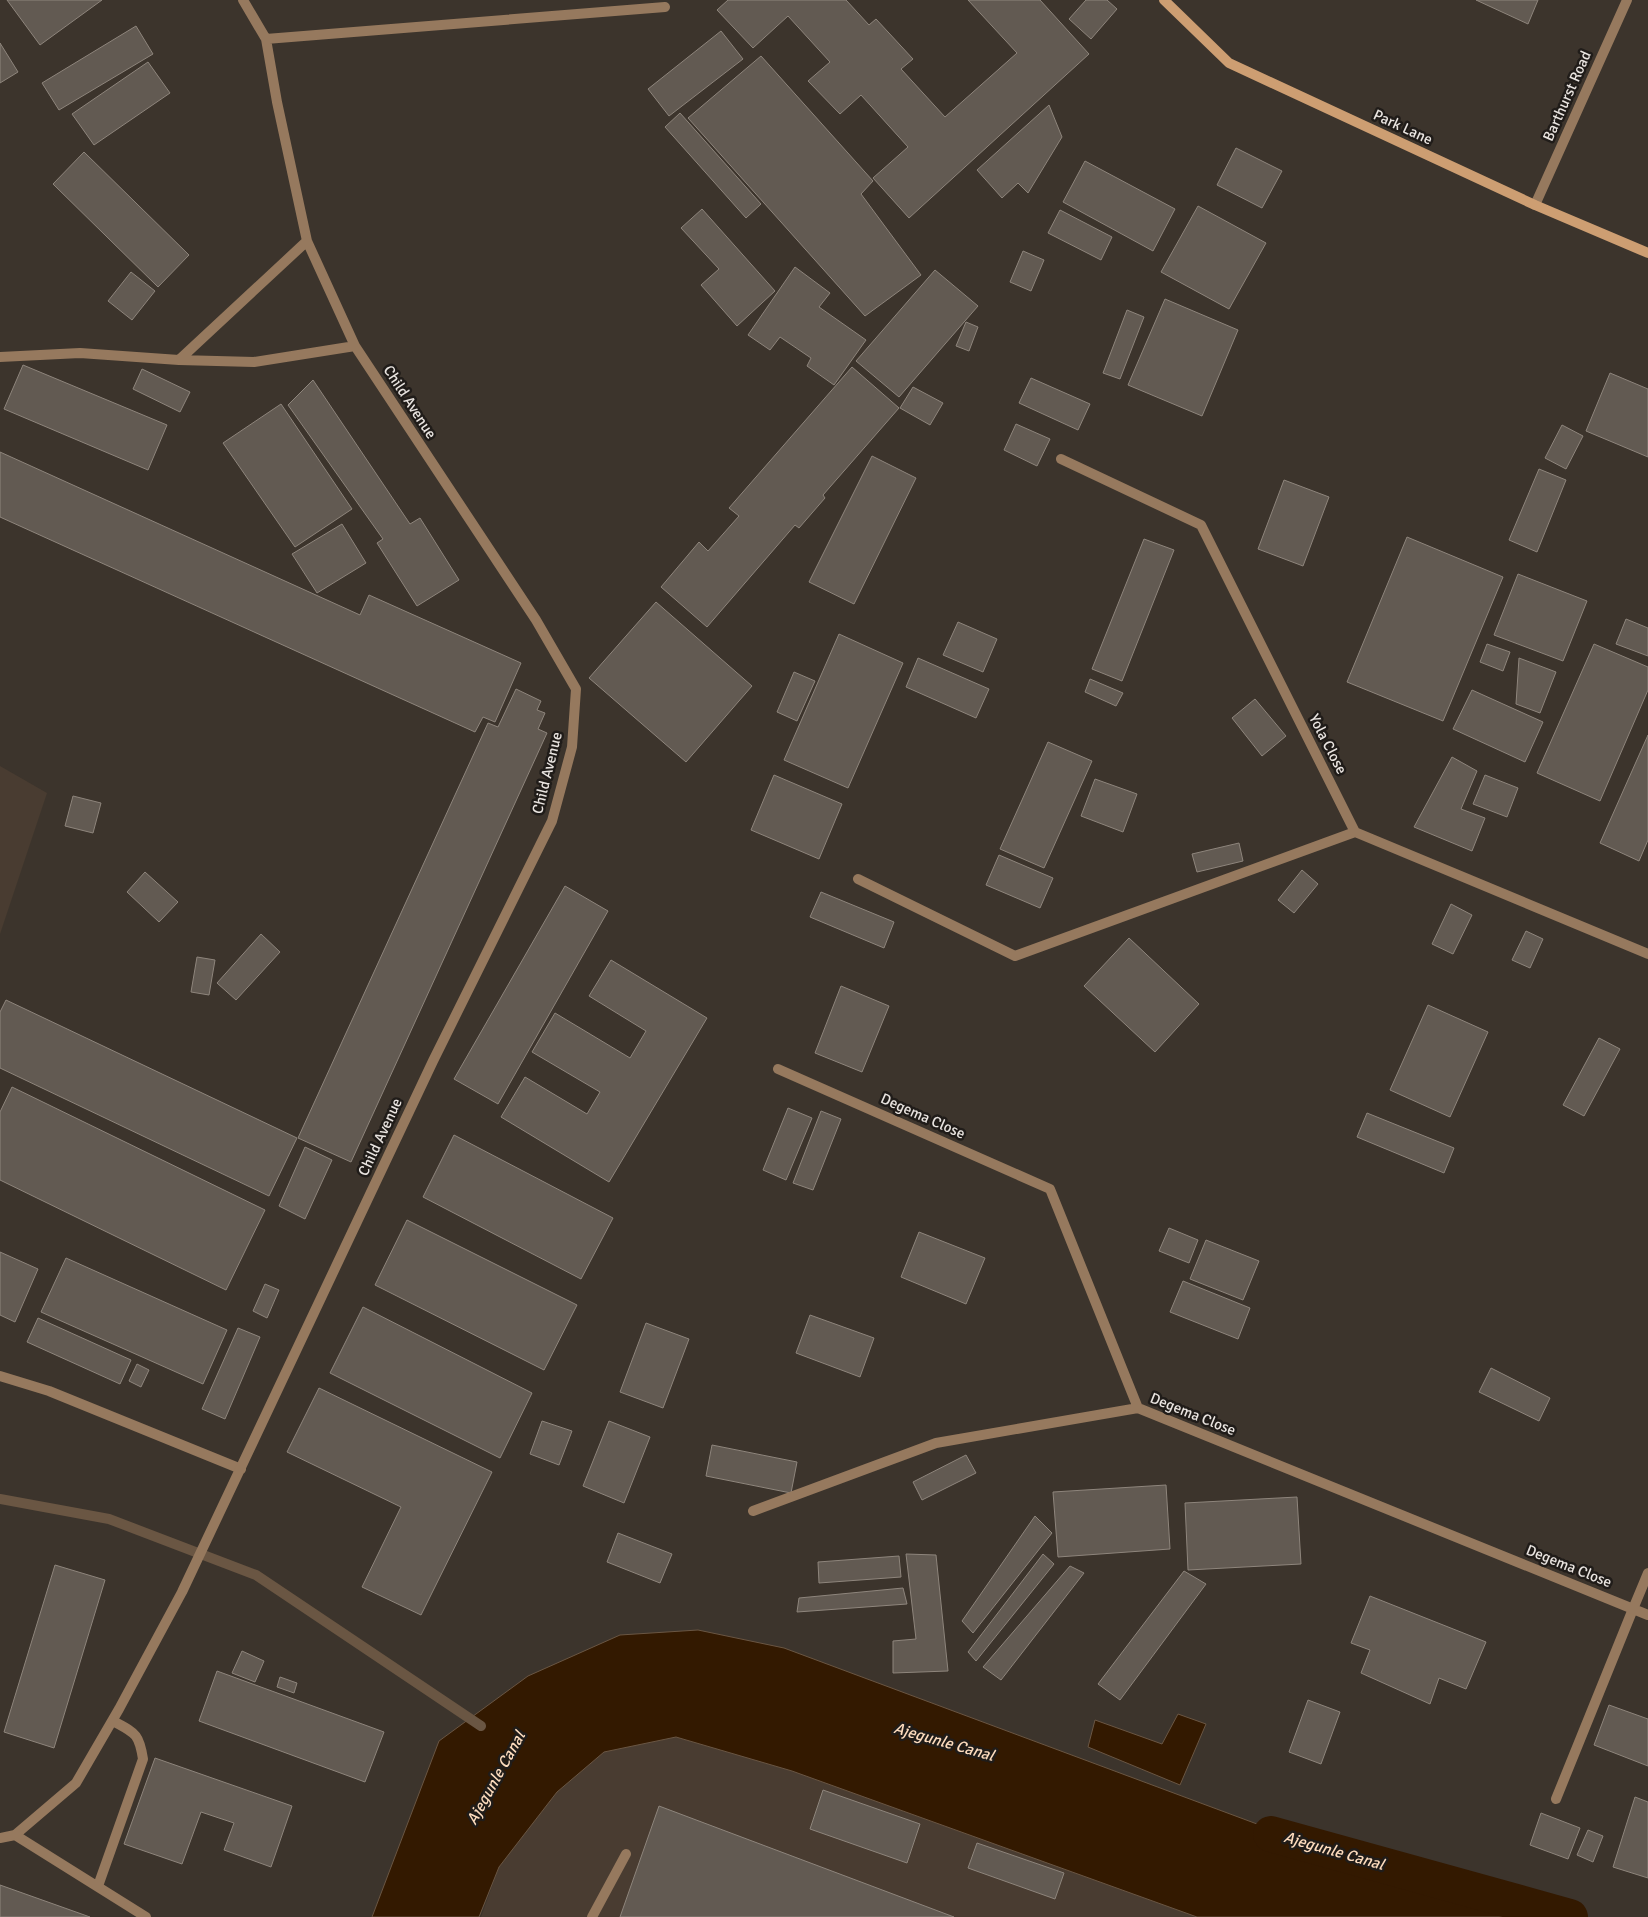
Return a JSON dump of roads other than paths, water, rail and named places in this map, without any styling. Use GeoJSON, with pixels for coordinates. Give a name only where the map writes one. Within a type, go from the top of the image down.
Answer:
{"type":"FeatureCollection","features":[{"type":"Feature","properties":{"kind":"street","name":"Child Avenue"},"geometry":{"type":"LineString","coordinates":[[15,1835],[76,1784],[113,1721],[182,1592],[433,1061],[552,821],[572,746],[576,689],[536,620],[355,346],[307,241],[277,102],[266,39],[243,0]]}},
{"type":"Feature","properties":{"kind":"street","name":"Park Lane"},"geometry":{"type":"LineString","coordinates":[[1164,0],[1229,63],[1535,205],[1648,253]]}},
{"type":"Feature","properties":{"kind":"street","name":"Barthurst Road"},"geometry":{"type":"LineString","coordinates":[[1535,205],[1627,0]]}},
{"type":"Feature","properties":{"kind":"street"},"geometry":{"type":"LineString","coordinates":[[266,39],[665,7]]}},
{"type":"Feature","properties":{"kind":"street"},"geometry":{"type":"LineString","coordinates":[[179,360],[307,241]]}},
{"type":"Feature","properties":{"kind":"street"},"geometry":{"type":"LineString","coordinates":[[0,357],[80,353],[179,360],[254,362],[355,346]]}},
{"type":"Feature","properties":{"kind":"street","name":"Yola Close"},"geometry":{"type":"LineString","coordinates":[[1061,459],[1201,525],[1356,832]]}},
{"type":"Feature","properties":{"kind":"street"},"geometry":{"type":"LineString","coordinates":[[858,879],[1015,956],[1356,832],[1648,954]]}},
{"type":"Feature","properties":{"kind":"street","name":"Degema Close"},"geometry":{"type":"LineString","coordinates":[[778,1068],[1050,1189],[1138,1408],[1648,1614]]}},
{"type":"Feature","properties":{"kind":"street"},"geometry":{"type":"LineString","coordinates":[[0,1376],[49,1391],[239,1473]]}},
{"type":"Feature","properties":{"kind":"street"},"geometry":{"type":"LineString","coordinates":[[753,1511],[936,1443],[1138,1408]]}},
{"type":"Feature","properties":{"kind":"street"},"geometry":{"type":"LineString","coordinates":[[1556,1799],[1648,1573]]}},
{"type":"Feature","properties":{"kind":"street"},"geometry":{"type":"LineString","coordinates":[[98,1886],[142,1759],[140,1740],[134,1733],[113,1721]]}},
{"type":"Feature","properties":{"kind":"street"},"geometry":{"type":"LineString","coordinates":[[0,1838],[15,1835],[146,1917]]}},
{"type":"Feature","properties":{"kind":"street"},"geometry":{"type":"LineString","coordinates":[[592,1917],[626,1854]]}},
{"type":"Feature","properties":{"kind":"water"},"geometry":{"type":"Polygon","coordinates":[[[698,1630],[784,1648],[1472,1904],[1515,1917],[1197,1917],[792,1771],[676,1737],[604,1752],[557,1792],[499,1867],[479,1917],[372,1917],[439,1741],[528,1676],[620,1635],[698,1630]]]}},
{"type":"Feature","properties":{"kind":"water"},"geometry":{"type":"Polygon","coordinates":[[[1178,1714],[1206,1724],[1180,1785],[1088,1747],[1095,1720],[1162,1744],[1178,1714]]]}},
{"type":"Feature","properties":{"kind":"waterway"},"geometry":{"type":"LineString","coordinates":[[0,1499],[109,1519],[256,1575],[481,1726]]}},
{"type":"Feature","properties":{"kind":"waterway","name":"Ajegunle Canal"},"geometry":{"type":"LineString","coordinates":[[1271,1834],[1570,1917]]}}]}
